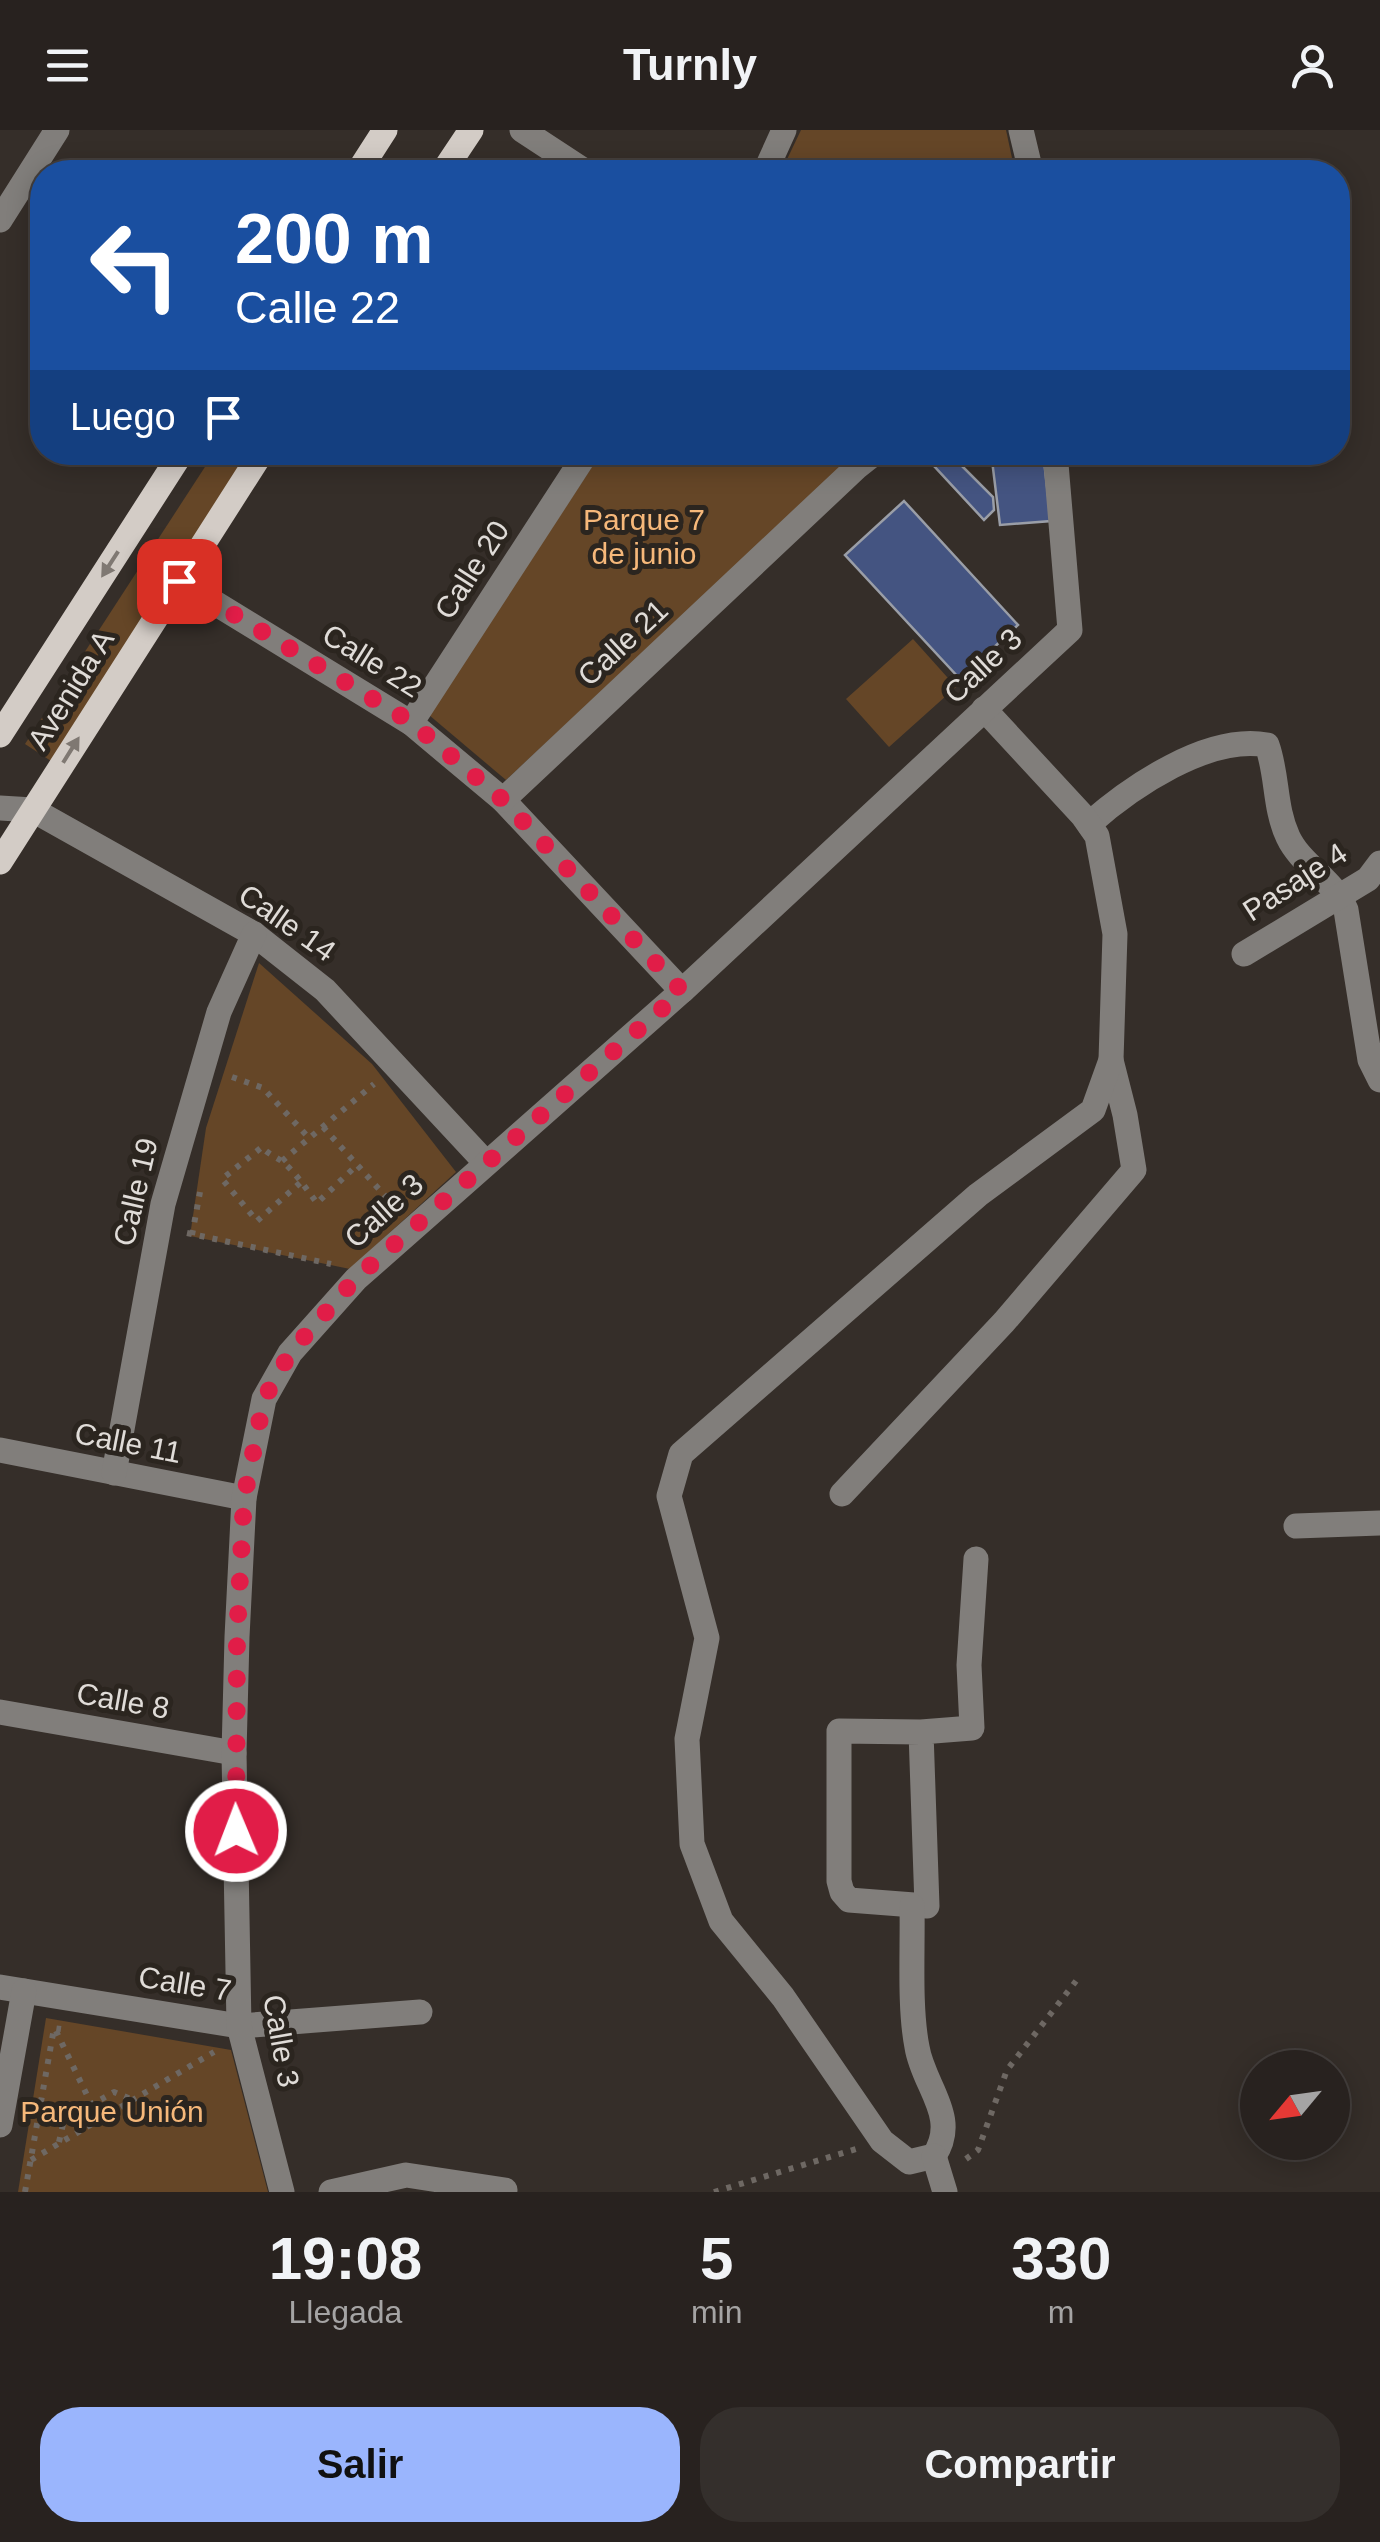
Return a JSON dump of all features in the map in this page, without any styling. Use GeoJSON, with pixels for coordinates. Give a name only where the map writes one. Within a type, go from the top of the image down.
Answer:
{"type":"FeatureCollection","features":[{"type":"Feature","properties":{"kind":"main road"},"geometry":{"type":"LineString","coordinates":[[366,160],[385,130]]}},
{"type":"Feature","properties":{"kind":"main road"},"geometry":{"type":"LineString","coordinates":[[448,160],[459,134]]}},
{"type":"Feature","properties":{"kind":"main road","name":"Avenida A"},"geometry":{"type":"LineString","coordinates":[[0,735],[174,465]]}},
{"type":"Feature","properties":{"kind":"main road","name":"Avenida A"},"geometry":{"type":"LineString","coordinates":[[0,862],[254,465]]}},
{"type":"Feature","properties":{"kind":"street"},"geometry":{"type":"LineString","coordinates":[[42,160],[39,158],[57,130]]}},
{"type":"Feature","properties":{"kind":"street"},"geometry":{"type":"LineString","coordinates":[[522,130],[568,160]]}},
{"type":"Feature","properties":{"kind":"street"},"geometry":{"type":"LineString","coordinates":[[770,160],[784,130]]}},
{"type":"Feature","properties":{"kind":"street"},"geometry":{"type":"LineString","coordinates":[[1022,130],[1028,160]]}},
{"type":"Feature","properties":{"kind":"street"},"geometry":{"type":"LineString","coordinates":[[0,220],[30,172]]}},
{"type":"Feature","properties":{"kind":"street","name":"Calle 20"},"geometry":{"type":"LineString","coordinates":[[411,722],[579,465]]}},
{"type":"Feature","properties":{"kind":"street","name":"Calle 21"},"geometry":{"type":"LineString","coordinates":[[503,800],[858,465]]}},
{"type":"Feature","properties":{"kind":"street","name":"Calle 3"},"geometry":{"type":"LineString","coordinates":[[282,2192],[239,2026],[234,1753],[244,1498],[264,1399],[290,1353],[356,1278],[682,991],[1070,630],[1056,465]]}},
{"type":"Feature","properties":{"kind":"street","name":"Calle 22"},"geometry":{"type":"LineString","coordinates":[[179,581],[411,722],[503,800],[682,991]]}},
{"type":"Feature","properties":{"kind":"street"},"geometry":{"type":"LineString","coordinates":[[842,1494],[1004,1322],[1134,1170],[1126,1114],[1111,1060],[1115,934],[1097,836],[984,709]]}},
{"type":"Feature","properties":{"kind":"street"},"geometry":{"type":"LineString","coordinates":[[1088,824],[1131,789],[1187,759],[1254,742],[1267,745],[1276,770],[1277,807],[1289,840],[1340,896],[1350,928],[1370,1060],[1380,1080]]}},
{"type":"Feature","properties":{"kind":"street","name":"Calle 14"},"geometry":{"type":"LineString","coordinates":[[0,808],[33,810],[254,934],[325,990],[486,1164]]}},
{"type":"Feature","properties":{"kind":"street","name":"Pasaje 4"},"geometry":{"type":"LineString","coordinates":[[1244,954],[1368,878],[1380,863]]}},
{"type":"Feature","properties":{"kind":"street","name":"Calle 19"},"geometry":{"type":"LineString","coordinates":[[114,1473],[163,1204],[219,1012],[254,934]]}},
{"type":"Feature","properties":{"kind":"street"},"geometry":{"type":"LineString","coordinates":[[912,1906],[916,2046],[943,2111],[940,2176],[909,2162],[882,2141],[783,1997],[722,1921],[692,1844],[687,1739],[706,1638],[670,1496],[681,1454],[978,1195],[1093,1110],[1111,1060]]}},
{"type":"Feature","properties":{"kind":"street","name":"Calle 11"},"geometry":{"type":"LineString","coordinates":[[0,1450],[244,1498]]}},
{"type":"Feature","properties":{"kind":"street"},"geometry":{"type":"LineString","coordinates":[[1296,1526],[1380,1523]]}},
{"type":"Feature","properties":{"kind":"street"},"geometry":{"type":"LineString","coordinates":[[921,1732],[927,1906],[849,1900],[842,1892],[839,1731],[972,1728],[969,1666],[976,1558]]}},
{"type":"Feature","properties":{"kind":"street","name":"Calle 8"},"geometry":{"type":"LineString","coordinates":[[0,1712],[234,1753]]}},
{"type":"Feature","properties":{"kind":"street"},"geometry":{"type":"LineString","coordinates":[[0,2125],[12,1989]]}},
{"type":"Feature","properties":{"kind":"street","name":"Calle 7"},"geometry":{"type":"LineString","coordinates":[[12,1989],[239,2026],[420,2012]]}},
{"type":"Feature","properties":{"kind":"street"},"geometry":{"type":"LineString","coordinates":[[331,2192],[406,2176],[505,2190]]}},
{"type":"Feature","properties":{"kind":"path"},"geometry":{"type":"LineString","coordinates":[[226,1092],[237,1060]]}},
{"type":"Feature","properties":{"kind":"path"},"geometry":{"type":"LineString","coordinates":[[368,1075],[387,1098]]}},
{"type":"Feature","properties":{"kind":"path"},"geometry":{"type":"LineString","coordinates":[[232,1077],[263,1088],[308,1138]]}},
{"type":"Feature","properties":{"kind":"path"},"geometry":{"type":"LineString","coordinates":[[282,1161],[374,1084]]}},
{"type":"Feature","properties":{"kind":"path"},"geometry":{"type":"LineString","coordinates":[[323,1127],[404,1216]]}},
{"type":"Feature","properties":{"kind":"path"},"geometry":{"type":"LineString","coordinates":[[300,1182],[257,1221],[222,1179],[262,1146],[282,1161],[300,1182],[318,1203],[356,1166]]}},
{"type":"Feature","properties":{"kind":"path"},"geometry":{"type":"LineString","coordinates":[[203,1177],[192,1235],[332,1264]]}},
{"type":"Feature","properties":{"kind":"path"},"geometry":{"type":"LineString","coordinates":[[940,2176],[978,2150],[1008,2070],[1076,1981]]}},
{"type":"Feature","properties":{"kind":"path"},"geometry":{"type":"LineString","coordinates":[[54,2028],[72,2031]]}},
{"type":"Feature","properties":{"kind":"path"},"geometry":{"type":"LineString","coordinates":[[54,2028],[100,2120]]}},
{"type":"Feature","properties":{"kind":"path"},"geometry":{"type":"LineString","coordinates":[[25,2192],[54,2028]]}},
{"type":"Feature","properties":{"kind":"path"},"geometry":{"type":"LineString","coordinates":[[196,2050],[229,2055]]}},
{"type":"Feature","properties":{"kind":"path"},"geometry":{"type":"LineString","coordinates":[[31,2160],[214,2052]]}},
{"type":"Feature","properties":{"kind":"path"},"geometry":{"type":"LineString","coordinates":[[58,2143],[64,2120],[91,2104],[114,2092],[133,2100]]}},
{"type":"Feature","properties":{"kind":"path"},"geometry":{"type":"LineString","coordinates":[[714,2192],[882,2141]]}},
{"type":"Feature","properties":{"kind":"green space"},"geometry":{"type":"Polygon","coordinates":[[[801,130],[1006,130],[1012,160],[787,160],[801,130]]]}},
{"type":"Feature","properties":{"kind":"green space"},"geometry":{"type":"Polygon","coordinates":[[[206,465],[243,465],[51,761],[25,744],[206,465]]]}},
{"type":"Feature","properties":{"kind":"green space","name":"Parque 7 de junio"},"geometry":{"type":"Polygon","coordinates":[[[593,465],[844,465],[506,780],[429,715],[593,465]]]}},
{"type":"Feature","properties":{"kind":"green space"},"geometry":{"type":"Polygon","coordinates":[[[913,639],[956,687],[889,747],[846,699],[913,639]]]}},
{"type":"Feature","properties":{"kind":"green space"},"geometry":{"type":"Polygon","coordinates":[[[259,963],[372,1064],[456,1172],[350,1269],[190,1236],[206,1128],[259,963]]]}},
{"type":"Feature","properties":{"kind":"green space","name":"Parque Unión"},"geometry":{"type":"Polygon","coordinates":[[[46,2018],[231,2050],[268,2192],[18,2192],[46,2018]]]}},
{"type":"Feature","properties":{"kind":"building"},"geometry":{"type":"Polygon","coordinates":[[[961,465],[993,497],[994,510],[984,520],[935,467],[961,465]]]}},
{"type":"Feature","properties":{"kind":"building"},"geometry":{"type":"Polygon","coordinates":[[[993,465],[1045,465],[1051,521],[1000,525],[993,465]]]}},
{"type":"Feature","properties":{"kind":"building"},"geometry":{"type":"Polygon","coordinates":[[[904,501],[1018,625],[960,679],[845,555],[904,501]]]}},
{"type":"Feature","properties":{"kind":"route"},"geometry":{"type":"LineString","coordinates":[[179,581],[411,722],[503,800],[682,991],[356,1278],[290,1353],[264,1399],[244,1498],[234,1753],[236,1831]]}}]}
